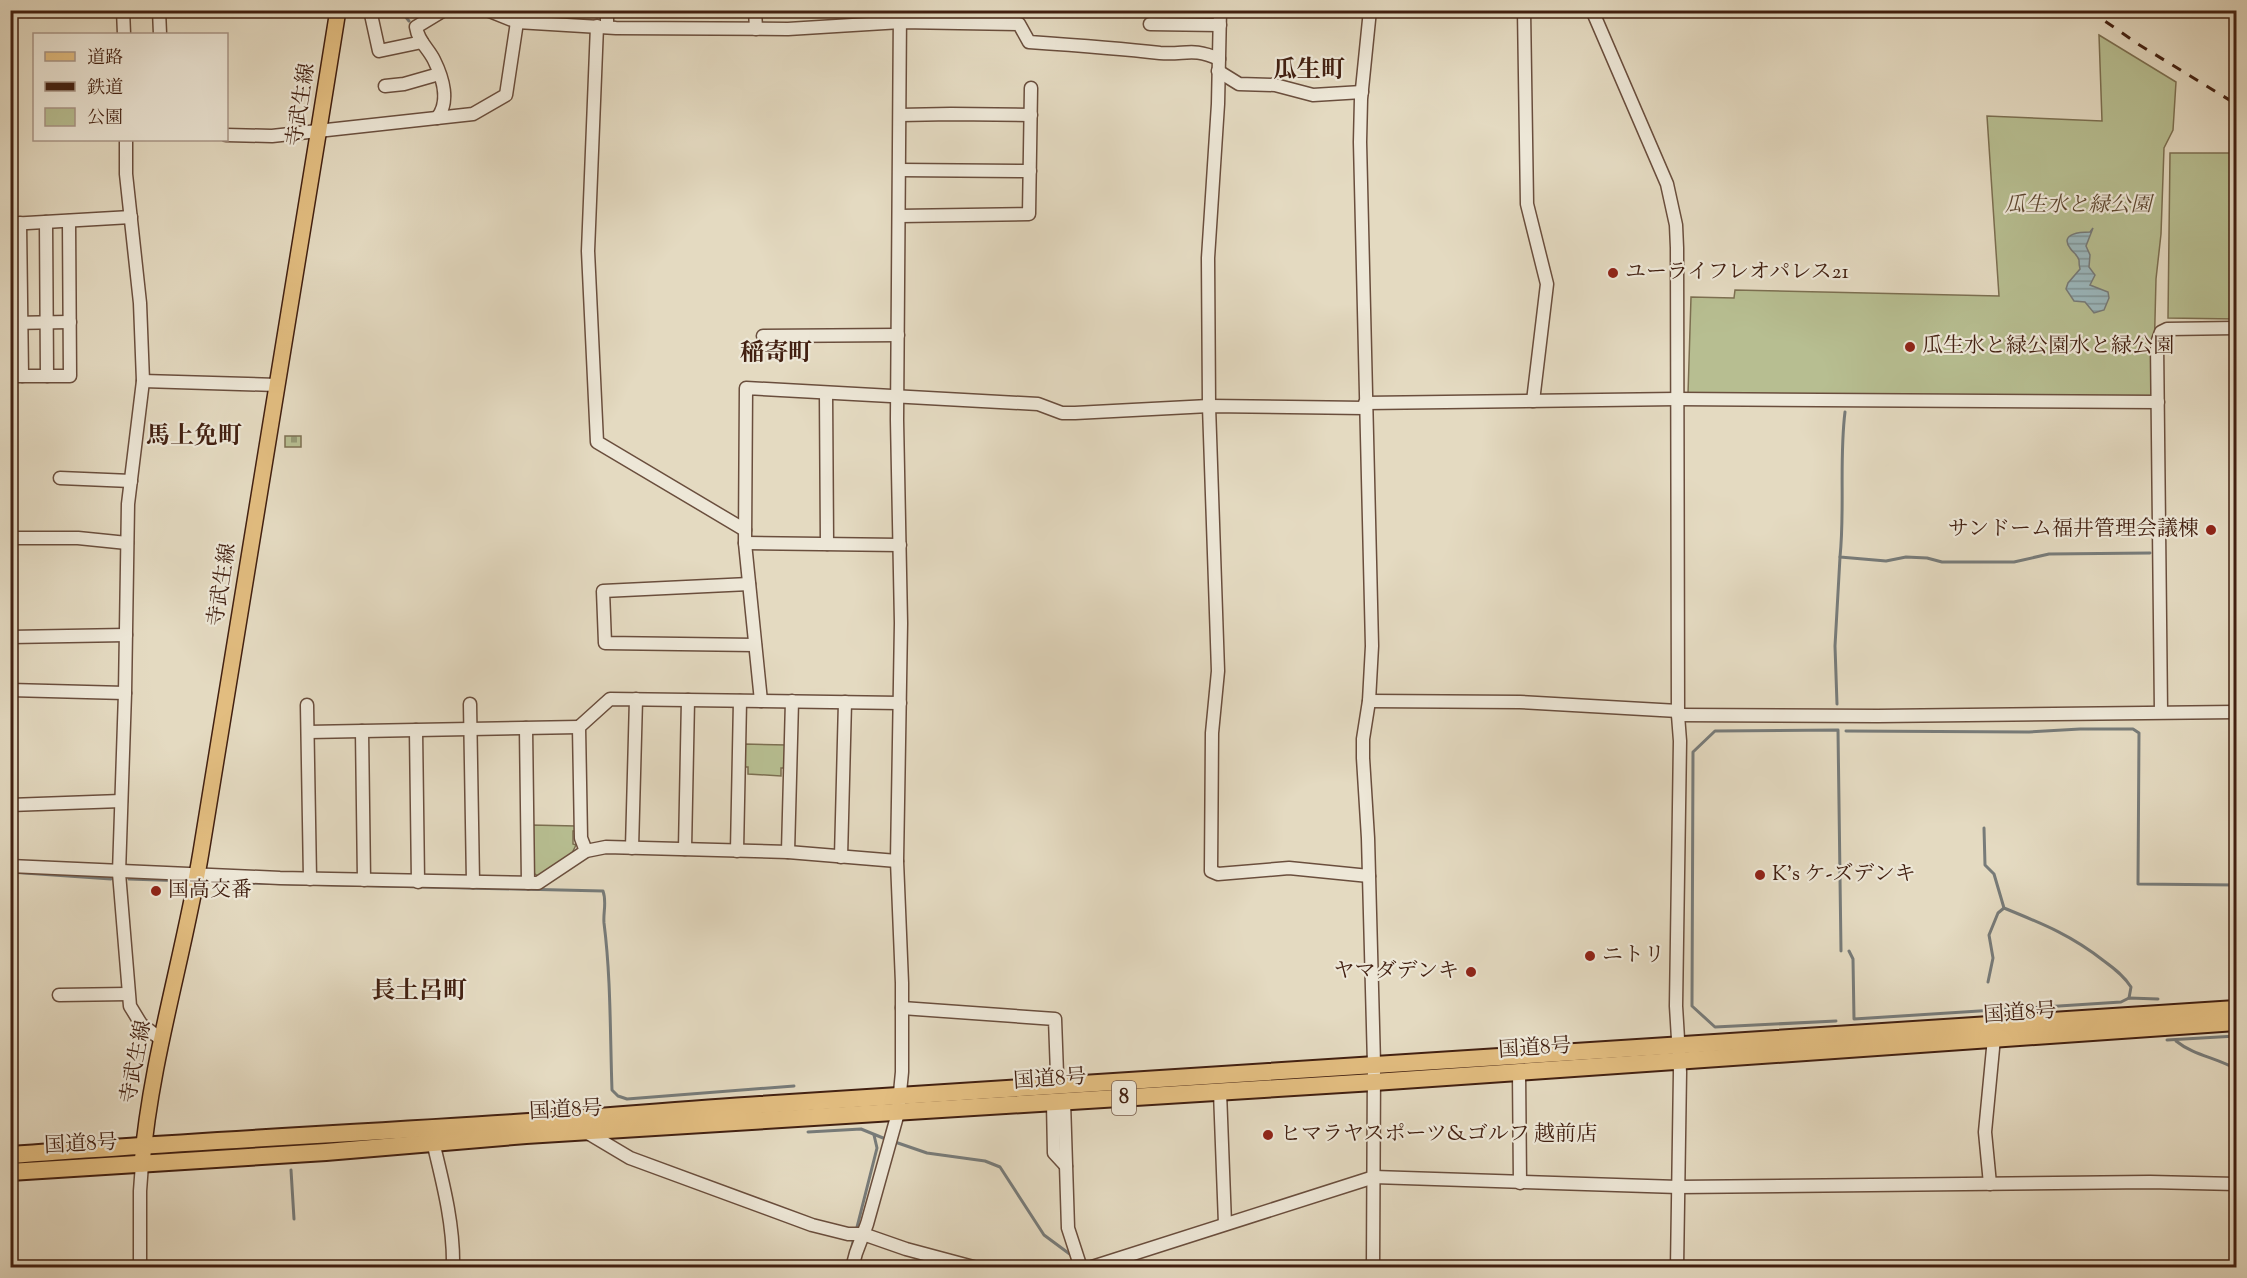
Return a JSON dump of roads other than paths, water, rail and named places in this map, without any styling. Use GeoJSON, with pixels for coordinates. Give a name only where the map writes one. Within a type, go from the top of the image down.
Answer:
{"type":"FeatureCollection","features":[{"type":"Feature","properties":{"kind":"highway","name":"国道8号"},"geometry":{"type":"LineString","coordinates":[[10,1155],[519,1123],[1679,1043],[1893,1032],[2236,1009]]}},
{"type":"Feature","properties":{"kind":"highway","name":"国道8号"},"geometry":{"type":"LineString","coordinates":[[10,1172],[326,1152],[433,1142],[588,1132],[898,1113],[1059,1107],[1221,1092],[2236,1022]]}},
{"type":"Feature","properties":{"kind":"main road","name":"寺武生線"},"geometry":{"type":"LineString","coordinates":[[142,1164],[162,1040],[197,876],[338,10]]}},
{"type":"Feature","properties":{"kind":"street"},"geometry":{"type":"LineString","coordinates":[[123,10],[124,33]]}},
{"type":"Feature","properties":{"kind":"street"},"geometry":{"type":"LineString","coordinates":[[159,10],[160,33]]}},
{"type":"Feature","properties":{"kind":"street"},"geometry":{"type":"LineString","coordinates":[[370,10],[379,51],[422,42]]}},
{"type":"Feature","properties":{"kind":"street"},"geometry":{"type":"LineString","coordinates":[[438,118],[443,111],[446,99],[434,60],[417,36],[416,27],[444,10]]}},
{"type":"Feature","properties":{"kind":"street"},"geometry":{"type":"LineString","coordinates":[[487,10],[517,22],[602,26],[788,30],[901,16],[1019,24],[1029,42],[1113,47],[1163,53],[1203,52],[1239,84],[1275,85],[1313,95],[1362,92]]}},
{"type":"Feature","properties":{"kind":"street"},"geometry":{"type":"LineString","coordinates":[[607,10],[602,26],[588,251],[597,442],[745,537],[827,544],[900,544]]}},
{"type":"Feature","properties":{"kind":"street"},"geometry":{"type":"LineString","coordinates":[[755,10],[756,29]]}},
{"type":"Feature","properties":{"kind":"street"},"geometry":{"type":"LineString","coordinates":[[1220,10],[1218,104],[1208,258],[1209,406],[1218,671],[1212,733],[1211,871],[1218,874],[1290,868],[1369,876]]}},
{"type":"Feature","properties":{"kind":"street"},"geometry":{"type":"LineString","coordinates":[[1370,10],[1360,142],[1372,646],[1369,701],[1363,740],[1374,1064],[1373,1268]]}},
{"type":"Feature","properties":{"kind":"street"},"geometry":{"type":"LineString","coordinates":[[1524,10],[1527,204],[1547,284],[1533,401]]}},
{"type":"Feature","properties":{"kind":"street"},"geometry":{"type":"LineString","coordinates":[[1592,10],[1660,167],[1672,203],[1677,248],[1680,785],[1676,1006],[1679,1043],[1677,1268]]}},
{"type":"Feature","properties":{"kind":"street"},"geometry":{"type":"LineString","coordinates":[[852,1268],[898,1113],[901,1095],[902,1008],[897,861],[901,623],[898,335],[901,16]]}},
{"type":"Feature","properties":{"kind":"street"},"geometry":{"type":"LineString","coordinates":[[228,135],[272,136],[473,114],[506,94],[517,22]]}},
{"type":"Feature","properties":{"kind":"street"},"geometry":{"type":"LineString","coordinates":[[1150,24],[1220,25]]}},
{"type":"Feature","properties":{"kind":"street"},"geometry":{"type":"LineString","coordinates":[[385,86],[404,84],[439,74]]}},
{"type":"Feature","properties":{"kind":"street"},"geometry":{"type":"LineString","coordinates":[[899,216],[1029,214],[1031,88]]}},
{"type":"Feature","properties":{"kind":"street"},"geometry":{"type":"LineString","coordinates":[[900,115],[1030,115]]}},
{"type":"Feature","properties":{"kind":"street"},"geometry":{"type":"LineString","coordinates":[[126,141],[126,174],[140,303],[143,381],[131,481],[127,543],[119,873],[128,994],[132,1012],[141,1024],[162,1040]]}},
{"type":"Feature","properties":{"kind":"street"},"geometry":{"type":"LineString","coordinates":[[900,170],[1030,171]]}},
{"type":"Feature","properties":{"kind":"street"},"geometry":{"type":"LineString","coordinates":[[69,221],[70,376],[16,376],[15,224],[131,217]]}},
{"type":"Feature","properties":{"kind":"street"},"geometry":{"type":"LineString","coordinates":[[46,222],[47,376]]}},
{"type":"Feature","properties":{"kind":"street"},"geometry":{"type":"LineString","coordinates":[[16,323],[70,322]]}},
{"type":"Feature","properties":{"kind":"street"},"geometry":{"type":"LineString","coordinates":[[2161,712],[2158,402],[2153,376],[2157,344],[2161,332],[2175,328],[2236,328]]}},
{"type":"Feature","properties":{"kind":"street"},"geometry":{"type":"LineString","coordinates":[[763,336],[898,335]]}},
{"type":"Feature","properties":{"kind":"street"},"geometry":{"type":"LineString","coordinates":[[143,381],[277,385]]}},
{"type":"Feature","properties":{"kind":"street"},"geometry":{"type":"LineString","coordinates":[[761,701],[745,537],[746,388],[1038,404],[1062,413],[1209,406],[1365,406],[1677,399],[2158,402]]}},
{"type":"Feature","properties":{"kind":"street"},"geometry":{"type":"LineString","coordinates":[[826,393],[827,544]]}},
{"type":"Feature","properties":{"kind":"street"},"geometry":{"type":"LineString","coordinates":[[60,478],[131,481]]}},
{"type":"Feature","properties":{"kind":"street"},"geometry":{"type":"LineString","coordinates":[[10,538],[78,538],[127,543]]}},
{"type":"Feature","properties":{"kind":"street"},"geometry":{"type":"LineString","coordinates":[[749,584],[603,591],[605,643],[755,645]]}},
{"type":"Feature","properties":{"kind":"street"},"geometry":{"type":"LineString","coordinates":[[10,637],[126,635]]}},
{"type":"Feature","properties":{"kind":"street"},"geometry":{"type":"LineString","coordinates":[[10,690],[125,693]]}},
{"type":"Feature","properties":{"kind":"street"},"geometry":{"type":"LineString","coordinates":[[308,732],[579,727],[610,699],[900,703]]}},
{"type":"Feature","properties":{"kind":"street"},"geometry":{"type":"LineString","coordinates":[[632,848],[636,699]]}},
{"type":"Feature","properties":{"kind":"street"},"geometry":{"type":"LineString","coordinates":[[685,849],[688,700]]}},
{"type":"Feature","properties":{"kind":"street"},"geometry":{"type":"LineString","coordinates":[[736,850],[740,700]]}},
{"type":"Feature","properties":{"kind":"street"},"geometry":{"type":"LineString","coordinates":[[788,852],[792,701]]}},
{"type":"Feature","properties":{"kind":"street"},"geometry":{"type":"LineString","coordinates":[[1369,701],[1520,702],[1678,713],[1890,716],[2236,712]]}},
{"type":"Feature","properties":{"kind":"street"},"geometry":{"type":"LineString","coordinates":[[841,857],[845,702]]}},
{"type":"Feature","properties":{"kind":"street"},"geometry":{"type":"LineString","coordinates":[[470,704],[473,882]]}},
{"type":"Feature","properties":{"kind":"street"},"geometry":{"type":"LineString","coordinates":[[307,705],[310,879]]}},
{"type":"Feature","properties":{"kind":"street"},"geometry":{"type":"LineString","coordinates":[[579,727],[581,838],[586,851]]}},
{"type":"Feature","properties":{"kind":"street"},"geometry":{"type":"LineString","coordinates":[[526,728],[528,883]]}},
{"type":"Feature","properties":{"kind":"street"},"geometry":{"type":"LineString","coordinates":[[416,730],[418,882]]}},
{"type":"Feature","properties":{"kind":"street"},"geometry":{"type":"LineString","coordinates":[[362,731],[364,880]]}},
{"type":"Feature","properties":{"kind":"street"},"geometry":{"type":"LineString","coordinates":[[10,805],[121,801]]}},
{"type":"Feature","properties":{"kind":"street"},"geometry":{"type":"LineString","coordinates":[[10,867],[197,876],[538,883],[586,851],[606,847],[788,852],[897,861]]}},
{"type":"Feature","properties":{"kind":"street"},"geometry":{"type":"LineString","coordinates":[[59,996],[128,994]]}},
{"type":"Feature","properties":{"kind":"street"},"geometry":{"type":"LineString","coordinates":[[902,1008],[1055,1019],[1057,1074]]}},
{"type":"Feature","properties":{"kind":"street"},"geometry":{"type":"LineString","coordinates":[[1990,1184],[1985,1132],[1994,1038]]}},
{"type":"Feature","properties":{"kind":"street"},"geometry":{"type":"LineString","coordinates":[[1519,1072],[1520,1183]]}},
{"type":"Feature","properties":{"kind":"street"},"geometry":{"type":"LineString","coordinates":[[1221,1092],[1225,1224]]}},
{"type":"Feature","properties":{"kind":"street"},"geometry":{"type":"LineString","coordinates":[[1059,1107],[1068,1228],[1081,1268]]}},
{"type":"Feature","properties":{"kind":"street"},"geometry":{"type":"LineString","coordinates":[[588,1132],[630,1158],[812,1225],[848,1234],[863,1234],[906,1249],[977,1268]]}},
{"type":"Feature","properties":{"kind":"street"},"geometry":{"type":"LineString","coordinates":[[433,1142],[445,1191],[453,1242],[453,1268]]}},
{"type":"Feature","properties":{"kind":"street"},"geometry":{"type":"LineString","coordinates":[[140,1268],[142,1164]]}},
{"type":"Feature","properties":{"kind":"street"},"geometry":{"type":"LineString","coordinates":[[1089,1268],[1374,1177],[1678,1187],[2150,1182],[2236,1184]]}},
{"type":"Feature","properties":{"kind":"water"},"geometry":{"type":"Polygon","coordinates":[[[2093,228],[2086,246],[2090,255],[2089,267],[2095,275],[2090,285],[2108,292],[2109,298],[2104,310],[2094,313],[2085,302],[2074,301],[2066,289],[2068,283],[2080,269],[2079,260],[2067,243],[2067,239],[2073,234],[2090,232],[2093,228]]]}},
{"type":"Feature","properties":{"kind":"waterway"},"geometry":{"type":"LineString","coordinates":[[400,10],[409,21]]}},
{"type":"Feature","properties":{"kind":"waterway"},"geometry":{"type":"LineString","coordinates":[[1845,412],[1840,557],[1886,561],[1906,557],[1927,558],[1942,562],[2014,562],[2049,554],[2150,553]]}},
{"type":"Feature","properties":{"kind":"waterway"},"geometry":{"type":"LineString","coordinates":[[1837,704],[1835,646],[1840,557]]}},
{"type":"Feature","properties":{"kind":"waterway"},"geometry":{"type":"LineString","coordinates":[[1846,731],[2029,732],[2133,729],[2139,733],[2138,884],[2236,885]]}},
{"type":"Feature","properties":{"kind":"waterway"},"geometry":{"type":"LineString","coordinates":[[1836,1021],[1715,1027],[1692,1006],[1693,752],[1715,731],[1838,730],[1841,951]]}},
{"type":"Feature","properties":{"kind":"waterway"},"geometry":{"type":"LineString","coordinates":[[1984,828],[1985,865],[1994,874],[2004,908],[2056,931],[2092,952],[2125,979],[2131,987],[2129,998]]}},
{"type":"Feature","properties":{"kind":"waterway"},"geometry":{"type":"LineString","coordinates":[[10,872],[111,879]]}},
{"type":"Feature","properties":{"kind":"waterway"},"geometry":{"type":"LineString","coordinates":[[129,879],[187,881]]}},
{"type":"Feature","properties":{"kind":"waterway"},"geometry":{"type":"LineString","coordinates":[[205,882],[603,891],[612,1090],[618,1096],[627,1099],[794,1086]]}},
{"type":"Feature","properties":{"kind":"waterway"},"geometry":{"type":"LineString","coordinates":[[1988,982],[1993,958],[1989,935],[1998,913],[2004,908]]}},
{"type":"Feature","properties":{"kind":"waterway"},"geometry":{"type":"LineString","coordinates":[[1849,951],[1853,959],[1854,1019],[2121,1002],[2129,998],[2158,999]]}},
{"type":"Feature","properties":{"kind":"waterway"},"geometry":{"type":"LineString","coordinates":[[2167,1040],[2236,1036]]}},
{"type":"Feature","properties":{"kind":"waterway"},"geometry":{"type":"LineString","coordinates":[[2176,1041],[2190,1050],[2236,1069]]}},
{"type":"Feature","properties":{"kind":"waterway"},"geometry":{"type":"LineString","coordinates":[[808,1132],[861,1129],[888,1140]]}},
{"type":"Feature","properties":{"kind":"waterway"},"geometry":{"type":"LineString","coordinates":[[856,1231],[877,1148],[874,1135]]}},
{"type":"Feature","properties":{"kind":"waterway"},"geometry":{"type":"LineString","coordinates":[[895,1142],[927,1153],[985,1161],[1000,1167],[1044,1235],[1071,1255]]}},
{"type":"Feature","properties":{"kind":"waterway"},"geometry":{"type":"LineString","coordinates":[[291,1170],[294,1219]]}},
{"type":"Feature","properties":{"kind":"waterway"},"geometry":{"type":"LineString","coordinates":[[851,1251],[854,1237]]}},
{"type":"Feature","properties":{"kind":"railway"},"geometry":{"type":"LineString","coordinates":[[2089,10],[2138,44],[2236,104]]}},
{"type":"Feature","properties":{"kind":"place","name":"ユーライフレオパレス21"},"geometry":{"type":"Point","coordinates":[1613,273]}},
{"type":"Feature","properties":{"kind":"place","name":"瓜生水と緑公園水と緑公園"},"geometry":{"type":"Point","coordinates":[1910,347]}},
{"type":"Feature","properties":{"kind":"place","name":"サンドーム福井管理会議棟"},"geometry":{"type":"Point","coordinates":[2211,530]}},
{"type":"Feature","properties":{"kind":"place","name":"K's ケ-ズデンキ"},"geometry":{"type":"Point","coordinates":[1760,875]}},
{"type":"Feature","properties":{"kind":"place","name":"国高交番"},"geometry":{"type":"Point","coordinates":[156,891]}},
{"type":"Feature","properties":{"kind":"place","name":"ニトリ"},"geometry":{"type":"Point","coordinates":[1590,956]}},
{"type":"Feature","properties":{"kind":"place","name":"ヤマダデンキ"},"geometry":{"type":"Point","coordinates":[1471,972]}},
{"type":"Feature","properties":{"kind":"place","name":"ヒマラヤスポーツ&ゴルフ 越前店"},"geometry":{"type":"Point","coordinates":[1268,1135]}},
{"type":"Feature","properties":{"kind":"district","name":"瓜生町"},"geometry":{"type":"Point","coordinates":[1309,71]}},
{"type":"Feature","properties":{"kind":"district","name":"稲寄町"},"geometry":{"type":"Point","coordinates":[776,354]}},
{"type":"Feature","properties":{"kind":"district","name":"馬上免町"},"geometry":{"type":"Point","coordinates":[194,437]}},
{"type":"Feature","properties":{"kind":"district","name":"長土呂町"},"geometry":{"type":"Point","coordinates":[419,992]}},
{"type":"Feature","properties":{"kind":"park label","name":"瓜生水と緑公園"},"geometry":{"type":"Point","coordinates":[2078,206]}}]}
